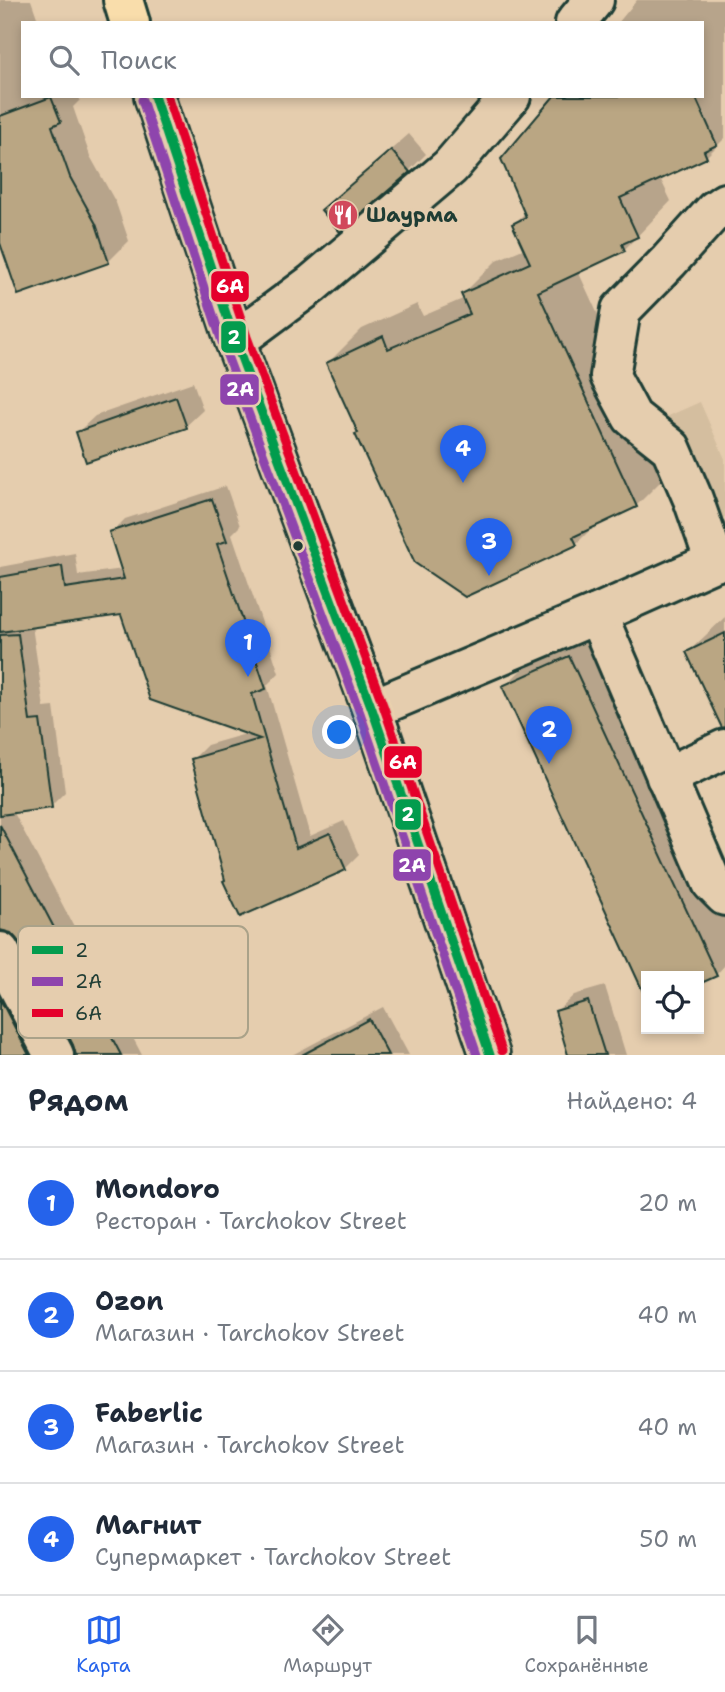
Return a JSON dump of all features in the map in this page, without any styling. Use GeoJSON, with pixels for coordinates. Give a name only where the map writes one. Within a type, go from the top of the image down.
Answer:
{"type":"FeatureCollection","features":[{"type":"Feature","properties":{"kind":"main road"},"geometry":{"type":"LineString","coordinates":[[123,0],[129,21]]}},
{"type":"Feature","properties":{"kind":"main road"},"geometry":{"type":"LineString","coordinates":[[155,98],[235,341],[372,709],[490,1055]]}},
{"type":"Feature","properties":{"kind":"lane"},"geometry":{"type":"LineString","coordinates":[[577,21],[594,0]]}},
{"type":"Feature","properties":{"kind":"lane"},"geometry":{"type":"LineString","coordinates":[[235,341],[312,285],[450,167],[509,98]]}},
{"type":"Feature","properties":{"kind":"lane"},"geometry":{"type":"LineString","coordinates":[[372,709],[720,560],[671,448],[632,417],[610,376],[621,310],[715,210],[725,204]]}},
{"type":"Feature","properties":{"kind":"lane"},"geometry":{"type":"LineString","coordinates":[[597,614],[712,883],[725,896]]}},
{"type":"Feature","properties":{"kind":"lane"},"geometry":{"type":"LineString","coordinates":[[666,777],[725,749]]}},
{"type":"Feature","properties":{"kind":"lane"},"geometry":{"type":"LineString","coordinates":[[0,952],[18,986]]}},
{"type":"Feature","properties":{"kind":"lane"},"geometry":{"type":"LineString","coordinates":[[45,1038],[54,1055]]}},
{"type":"Feature","properties":{"kind":"shaded area"},"geometry":{"type":"Polygon","coordinates":[[[700,402],[725,459],[725,517],[710,523],[664,418],[700,402]]]}},
{"type":"Feature","properties":{"kind":"building"},"geometry":{"type":"Polygon","coordinates":[[[51,98],[61,122],[52,126],[70,177],[96,224],[109,263],[18,295],[0,243],[0,116],[51,98]]]}},
{"type":"Feature","properties":{"kind":"building"},"geometry":{"type":"Polygon","coordinates":[[[552,98],[696,98],[717,145],[704,151],[707,158],[620,198],[638,237],[622,244],[625,251],[538,292],[637,507],[573,537],[577,545],[465,597],[415,563],[355,434],[358,433],[326,363],[383,336],[388,349],[470,314],[461,294],[530,263],[512,224],[526,217],[501,159],[552,98]]]}},
{"type":"Feature","properties":{"kind":"building"},"geometry":{"type":"Polygon","coordinates":[[[391,150],[410,172],[340,232],[321,210],[391,150]]]}},
{"type":"Feature","properties":{"kind":"building"},"geometry":{"type":"Polygon","coordinates":[[[176,397],[187,428],[86,462],[76,432],[176,397]]]}},
{"type":"Feature","properties":{"kind":"building"},"geometry":{"type":"Polygon","coordinates":[[[212,499],[227,541],[217,544],[266,689],[252,694],[296,848],[330,833],[346,870],[240,917],[223,881],[225,880],[191,759],[260,739],[150,700],[121,615],[0,632],[0,577],[62,566],[65,588],[124,579],[109,532],[212,499]]]}},
{"type":"Feature","properties":{"kind":"building"},"geometry":{"type":"Polygon","coordinates":[[[725,633],[725,727],[722,728],[686,652],[725,633]]]}},
{"type":"Feature","properties":{"kind":"building"},"geometry":{"type":"Polygon","coordinates":[[[18,634],[30,721],[40,720],[52,808],[0,815],[0,635],[18,634]]]}},
{"type":"Feature","properties":{"kind":"building"},"geometry":{"type":"Polygon","coordinates":[[[569,656],[717,976],[704,982],[704,971],[641,971],[641,987],[502,686],[569,656]]]}},
{"type":"Feature","properties":{"kind":"building"},"geometry":{"type":"Polygon","coordinates":[[[0,825],[53,926],[18,926],[18,941],[11,933],[0,930],[0,825]]]}},
{"type":"Feature","properties":{"kind":"building"},"geometry":{"type":"Polygon","coordinates":[[[0,999],[29,1055],[0,1055],[0,999]]]}},
{"type":"Feature","properties":{"kind":"building"},"geometry":{"type":"Polygon","coordinates":[[[588,1001],[605,1055],[568,1055],[555,1011],[588,1001]]]}},
{"type":"Feature","properties":{"kind":"building"},"geometry":{"type":"Polygon","coordinates":[[[369,1019],[388,1055],[302,1055],[369,1019]]]}},
{"type":"Feature","properties":{"kind":"building"},"geometry":{"type":"Polygon","coordinates":[[[69,1038],[112,1038],[121,1055],[76,1055],[69,1038]]]}},
{"type":"Feature","properties":{"kind":"transit line","name":"2"},"geometry":{"type":"LineString","coordinates":[[155,98],[235,341],[372,709],[490,1055]]}},
{"type":"Feature","properties":{"kind":"transit line","name":"6А"},"geometry":{"type":"LineString","coordinates":[[168,98],[247,337],[383,705],[502,1051]]}},
{"type":"Feature","properties":{"kind":"transit line","name":"2А"},"geometry":{"type":"LineString","coordinates":[[142,100],[223,345],[360,713],[477,1055]]}},
{"type":"Feature","properties":{"kind":"place","name":"Шаурма"},"geometry":{"type":"Point","coordinates":[343,215]}},
{"type":"Feature","properties":{"kind":"place","name":"Магнит"},"geometry":{"type":"Point","coordinates":[463,483]}},
{"type":"Feature","properties":{"kind":"place","name":"Faberlic"},"geometry":{"type":"Point","coordinates":[489,576]}},
{"type":"Feature","properties":{"kind":"place","name":"Mondoro"},"geometry":{"type":"Point","coordinates":[248,677]}},
{"type":"Feature","properties":{"kind":"place","name":"Ozon"},"geometry":{"type":"Point","coordinates":[549,764]}}]}
